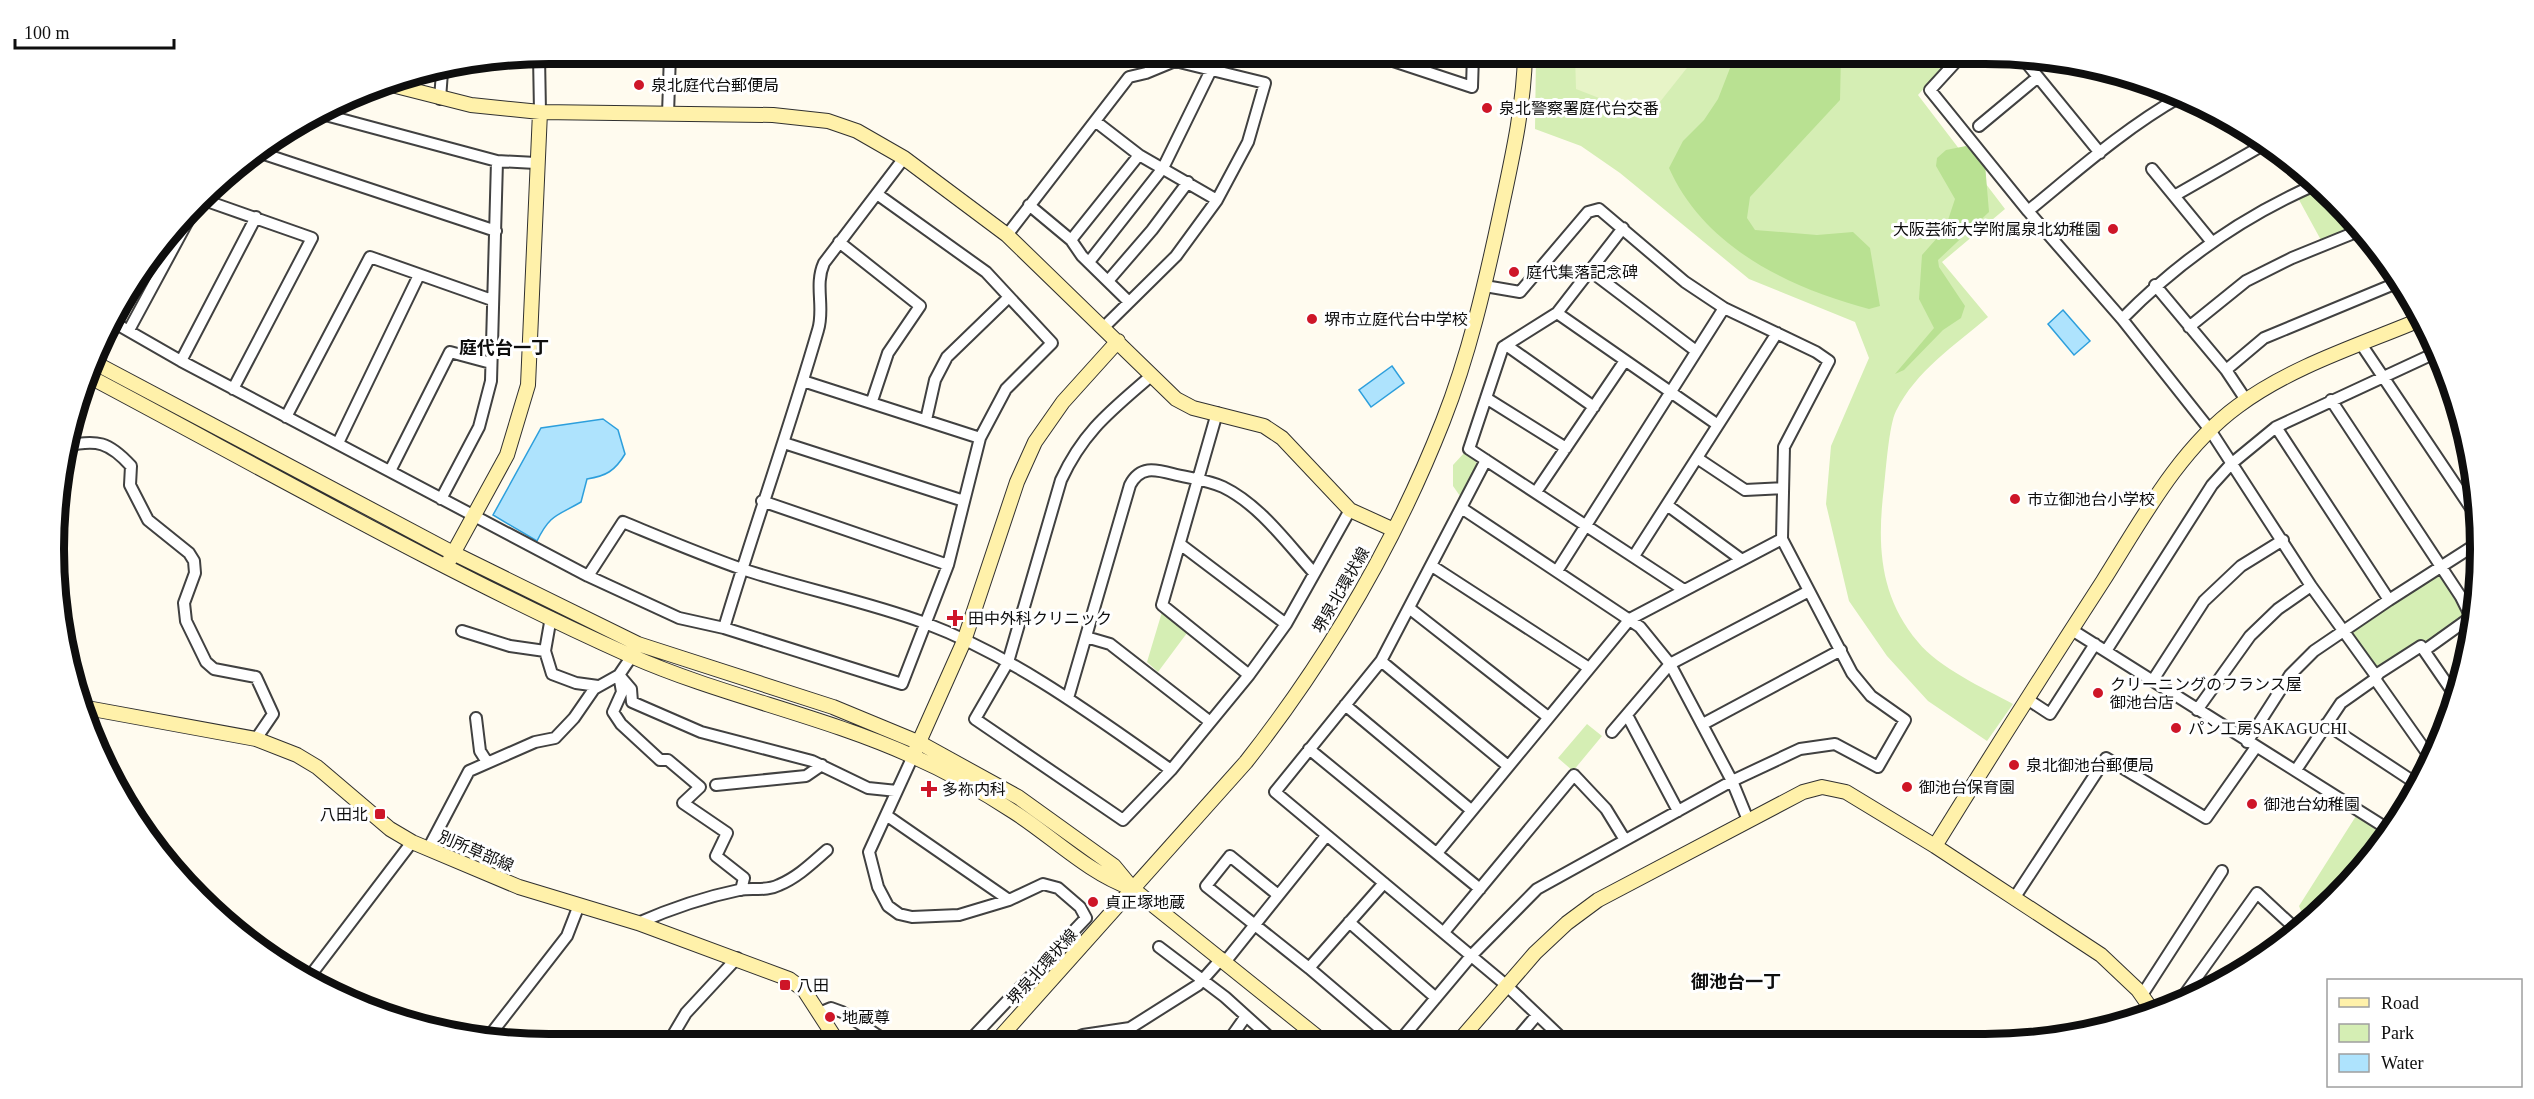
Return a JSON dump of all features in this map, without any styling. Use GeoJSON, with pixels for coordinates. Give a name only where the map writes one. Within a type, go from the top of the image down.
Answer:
{"type":"FeatureCollection","features":[{"type":"Feature","properties":{"kind":"street"},"geometry":{"type":"LineString","coordinates":[[668,114],[670,64]]}},
{"type":"Feature","properties":{"kind":"street"},"geometry":{"type":"LineString","coordinates":[[1007,235],[1129,76],[1146,74],[1168,64]]}},
{"type":"Feature","properties":{"kind":"street"},"geometry":{"type":"LineString","coordinates":[[1103,328],[1176,256],[1217,200],[1248,142],[1265,83],[1246,80],[1212,68],[1191,64]]}},
{"type":"Feature","properties":{"kind":"street"},"geometry":{"type":"LineString","coordinates":[[1403,64],[1473,87],[1473,64]]}},
{"type":"Feature","properties":{"kind":"street","name":"堺泉北環状線"},"geometry":{"type":"LineString","coordinates":[[1003,1034],[1246,762],[1284,714],[1339,629],[1394,530],[1443,421],[1485,286],[1512,158],[1524,64]]}},
{"type":"Feature","properties":{"kind":"street"},"geometry":{"type":"LineString","coordinates":[[1954,64],[1930,90],[2028,211],[2122,319],[2211,430],[2231,465],[2283,540],[2311,586],[2426,750]]}},
{"type":"Feature","properties":{"kind":"street"},"geometry":{"type":"LineString","coordinates":[[450,559],[507,455],[528,385],[540,112],[539,65]]}},
{"type":"Feature","properties":{"kind":"street"},"geometry":{"type":"LineString","coordinates":[[2030,67],[2100,153]]}},
{"type":"Feature","properties":{"kind":"street"},"geometry":{"type":"LineString","coordinates":[[1089,262],[1163,168],[1212,68]]}},
{"type":"Feature","properties":{"kind":"street"},"geometry":{"type":"LineString","coordinates":[[440,99],[441,77]]}},
{"type":"Feature","properties":{"kind":"street"},"geometry":{"type":"LineString","coordinates":[[1979,126],[2038,77]]}},
{"type":"Feature","properties":{"kind":"street"},"geometry":{"type":"LineString","coordinates":[[401,88],[471,105],[540,112],[773,115],[828,121],[857,131],[904,158],[1007,235],[1176,399],[1193,408],[1264,426],[1282,438],[1350,510],[1394,530]]}},
{"type":"Feature","properties":{"kind":"street"},"geometry":{"type":"LineString","coordinates":[[2028,211],[2100,153],[2172,102]]}},
{"type":"Feature","properties":{"kind":"street"},"geometry":{"type":"LineString","coordinates":[[332,117],[496,161],[536,164]]}},
{"type":"Feature","properties":{"kind":"street"},"geometry":{"type":"LineString","coordinates":[[1095,121],[1140,155],[1217,200]]}},
{"type":"Feature","properties":{"kind":"street"},"geometry":{"type":"LineString","coordinates":[[2174,196],[2257,148]]}},
{"type":"Feature","properties":{"kind":"street"},"geometry":{"type":"LineString","coordinates":[[267,155],[496,231]]}},
{"type":"Feature","properties":{"kind":"street"},"geometry":{"type":"LineString","coordinates":[[1071,240],[1140,155]]}},
{"type":"Feature","properties":{"kind":"street"},"geometry":{"type":"LineString","coordinates":[[724,628],[762,501],[784,443],[820,325],[818,276],[839,242],[904,158]]}},
{"type":"Feature","properties":{"kind":"street"},"geometry":{"type":"LineString","coordinates":[[441,499],[479,427],[491,381],[496,161]]}},
{"type":"Feature","properties":{"kind":"street"},"geometry":{"type":"LineString","coordinates":[[2152,169],[2211,241]]}},
{"type":"Feature","properties":{"kind":"street"},"geometry":{"type":"LineString","coordinates":[[1108,281],[1152,231],[1188,182]]}},
{"type":"Feature","properties":{"kind":"street"},"geometry":{"type":"LineString","coordinates":[[2122,319],[2155,285],[2211,241],[2283,198],[2307,188]]}},
{"type":"Feature","properties":{"kind":"street"},"geometry":{"type":"LineString","coordinates":[[120,325],[233,389],[588,576],[679,618],[724,628],[902,684],[948,565],[980,438],[1006,389],[1052,343],[986,272],[877,194]]}},
{"type":"Feature","properties":{"kind":"street"},"geometry":{"type":"LineString","coordinates":[[211,203],[312,238],[233,389]]}},
{"type":"Feature","properties":{"kind":"street"},"geometry":{"type":"LineString","coordinates":[[1029,205],[1071,240],[1089,262],[1129,302]]}},
{"type":"Feature","properties":{"kind":"street"},"geometry":{"type":"LineString","coordinates":[[1406,1034],[1471,956],[1537,889],[1732,781],[1800,749],[1835,744],[1878,767],[1905,720],[1870,696],[1852,673],[1782,539],[1784,447],[1829,362],[1816,352],[1724,308],[1685,282],[1599,209],[1594,209],[1520,292],[1485,286]]}},
{"type":"Feature","properties":{"kind":"street"},"geometry":{"type":"LineString","coordinates":[[181,361],[256,217]]}},
{"type":"Feature","properties":{"kind":"street"},"geometry":{"type":"LineString","coordinates":[[1623,228],[1557,313],[1506,345],[1469,449],[1684,590]]}},
{"type":"Feature","properties":{"kind":"street"},"geometry":{"type":"LineString","coordinates":[[2189,327],[2246,281],[2292,258],[2352,234]]}},
{"type":"Feature","properties":{"kind":"street"},"geometry":{"type":"LineString","coordinates":[[129,330],[179,237]]}},
{"type":"Feature","properties":{"kind":"street"},"geometry":{"type":"LineString","coordinates":[[839,242],[920,306],[888,353],[872,401]]}},
{"type":"Feature","properties":{"kind":"street"},"geometry":{"type":"LineString","coordinates":[[286,417],[370,257],[492,300]]}},
{"type":"Feature","properties":{"kind":"street"},"geometry":{"type":"LineString","coordinates":[[1589,270],[1696,351]]}},
{"type":"Feature","properties":{"kind":"street"},"geometry":{"type":"LineString","coordinates":[[338,443],[419,274]]}},
{"type":"Feature","properties":{"kind":"street"},"geometry":{"type":"LineString","coordinates":[[2155,285],[2226,370],[2246,400]]}},
{"type":"Feature","properties":{"kind":"street"},"geometry":{"type":"LineString","coordinates":[[2226,370],[2264,338],[2391,285]]}},
{"type":"Feature","properties":{"kind":"street"},"geometry":{"type":"LineString","coordinates":[[926,420],[935,380],[947,357],[1009,297]]}},
{"type":"Feature","properties":{"kind":"street"},"geometry":{"type":"LineString","coordinates":[[1557,571],[1585,523],[1724,308]]}},
{"type":"Feature","properties":{"kind":"street"},"geometry":{"type":"LineString","coordinates":[[1557,313],[1624,362],[1718,425]]}},
{"type":"Feature","properties":{"kind":"street"},"geometry":{"type":"LineString","coordinates":[[1935,846],[2027,699],[2185,458],[2211,430],[2246,400],[2299,370],[2413,323]]}},
{"type":"Feature","properties":{"kind":"street"},"geometry":{"type":"LineString","coordinates":[[1634,556],[1777,333]]}},
{"type":"Feature","properties":{"kind":"street"},"geometry":{"type":"LineString","coordinates":[[976,1034],[1086,918],[1080,907],[1058,888],[1043,884],[1009,900],[959,915],[912,917],[894,911],[882,898],[870,856],[964,641],[1017,482],[1035,442],[1063,402],[1118,341]]}},
{"type":"Feature","properties":{"kind":"street"},"geometry":{"type":"LineString","coordinates":[[2361,344],[2466,501]]}},
{"type":"Feature","properties":{"kind":"street"},"geometry":{"type":"LineString","coordinates":[[1506,345],[1594,407]]}},
{"type":"Feature","properties":{"kind":"street"},"geometry":{"type":"LineString","coordinates":[[390,471],[450,352],[491,363]]}},
{"type":"Feature","properties":{"kind":"street"},"geometry":{"type":"LineString","coordinates":[[2106,651],[2212,485],[2231,465],[2276,427],[2429,356]]}},
{"type":"Feature","properties":{"kind":"street"},"geometry":{"type":"LineString","coordinates":[[1536,492],[1624,362]]}},
{"type":"Feature","properties":{"kind":"street"},"geometry":{"type":"LineString","coordinates":[[100,366],[551,616],[635,650],[833,707],[920,743],[1018,797],[1113,866],[1132,889],[1224,960],[1311,1034]]}},
{"type":"Feature","properties":{"kind":"street"},"geometry":{"type":"LineString","coordinates":[[1152,375],[1093,427],[1074,452],[1061,480],[1008,662],[975,719],[1124,820],[1171,770],[1286,624],[1350,510]]}},
{"type":"Feature","properties":{"kind":"street"},"geometry":{"type":"LineString","coordinates":[[95,380],[450,559],[699,681],[827,721],[913,756],[1013,811],[1108,880],[1132,889]]}},
{"type":"Feature","properties":{"kind":"street"},"geometry":{"type":"LineString","coordinates":[[803,381],[872,401],[980,438]]}},
{"type":"Feature","properties":{"kind":"street"},"geometry":{"type":"LineString","coordinates":[[1486,398],[1566,448]]}},
{"type":"Feature","properties":{"kind":"street"},"geometry":{"type":"LineString","coordinates":[[2331,400],[2466,604]]}},
{"type":"Feature","properties":{"kind":"street"},"geometry":{"type":"LineString","coordinates":[[1217,414],[1162,605],[1248,675]]}},
{"type":"Feature","properties":{"kind":"street"},"geometry":{"type":"LineString","coordinates":[[2276,427],[2389,600]]}},
{"type":"Feature","properties":{"kind":"street"},"geometry":{"type":"LineString","coordinates":[[77,444],[91,441],[111,447],[120,454],[130,466],[130,485],[148,520],[189,553],[194,561],[195,573],[184,603],[186,621],[206,662],[214,669],[256,677],[273,714],[256,739]]}},
{"type":"Feature","properties":{"kind":"street"},"geometry":{"type":"LineString","coordinates":[[784,443],[964,501]]}},
{"type":"Feature","properties":{"kind":"street"},"geometry":{"type":"LineString","coordinates":[[1697,458],[1745,490],[1784,488]]}},
{"type":"Feature","properties":{"kind":"street"},"geometry":{"type":"LineString","coordinates":[[1486,460],[1381,661],[1275,792],[1506,985],[1557,1034]]}},
{"type":"Feature","properties":{"kind":"street"},"geometry":{"type":"LineString","coordinates":[[1068,698],[1136,475],[1144,470],[1156,469],[1222,487],[1255,509],[1314,573]]}},
{"type":"Feature","properties":{"kind":"street"},"geometry":{"type":"LineString","coordinates":[[762,501],[948,565]]}},
{"type":"Feature","properties":{"kind":"street"},"geometry":{"type":"LineString","coordinates":[[1667,505],[1742,561]]}},
{"type":"Feature","properties":{"kind":"street"},"geometry":{"type":"LineString","coordinates":[[1462,509],[1640,627],[1670,664],[1732,781],[1749,820]]}},
{"type":"Feature","properties":{"kind":"street"},"geometry":{"type":"LineString","coordinates":[[588,576],[623,522],[742,569],[925,623],[1008,662],[1068,698],[1171,770]]}},
{"type":"Feature","properties":{"kind":"street"},"geometry":{"type":"LineString","coordinates":[[1437,853],[1630,619],[1782,539]]}},
{"type":"Feature","properties":{"kind":"street"},"geometry":{"type":"LineString","coordinates":[[2153,680],[2204,601],[2241,566],[2283,540]]}},
{"type":"Feature","properties":{"kind":"street"},"geometry":{"type":"LineString","coordinates":[[1180,544],[1286,624]]}},
{"type":"Feature","properties":{"kind":"street"},"geometry":{"type":"LineString","coordinates":[[2015,897],[2106,758],[2206,818],[2252,745],[2290,675],[2314,651],[2470,548]]}},
{"type":"Feature","properties":{"kind":"street"},"geometry":{"type":"LineString","coordinates":[[1432,566],[1589,668]]}},
{"type":"Feature","properties":{"kind":"street"},"geometry":{"type":"LineString","coordinates":[[2197,710],[2256,629],[2278,609],[2311,586]]}},
{"type":"Feature","properties":{"kind":"street"},"geometry":{"type":"LineString","coordinates":[[1612,732],[1670,664],[1809,591]]}},
{"type":"Feature","properties":{"kind":"street"},"geometry":{"type":"LineString","coordinates":[[1409,608],[1548,717]]}},
{"type":"Feature","properties":{"kind":"street"},"geometry":{"type":"LineString","coordinates":[[551,616],[545,651],[552,674],[576,683],[598,686]]}},
{"type":"Feature","properties":{"kind":"street"},"geometry":{"type":"LineString","coordinates":[[2425,650],[2464,621]]}},
{"type":"Feature","properties":{"kind":"street"},"geometry":{"type":"LineString","coordinates":[[2072,630],[2383,826]]}},
{"type":"Feature","properties":{"kind":"street"},"geometry":{"type":"LineString","coordinates":[[462,631],[510,646],[545,651]]}},
{"type":"Feature","properties":{"kind":"street"},"geometry":{"type":"LineString","coordinates":[[1086,637],[1110,644],[1209,721]]}},
{"type":"Feature","properties":{"kind":"street"},"geometry":{"type":"LineString","coordinates":[[2027,699],[2050,714],[2096,645]]}},
{"type":"Feature","properties":{"kind":"street"},"geometry":{"type":"LineString","coordinates":[[2296,770],[2341,703],[2421,646],[2449,687]]}},
{"type":"Feature","properties":{"kind":"street"},"geometry":{"type":"LineString","coordinates":[[428,849],[469,771],[535,742],[555,738],[598,686],[619,675],[635,650]]}},
{"type":"Feature","properties":{"kind":"street"},"geometry":{"type":"LineString","coordinates":[[1703,724],[1841,650]]}},
{"type":"Feature","properties":{"kind":"street"},"geometry":{"type":"LineString","coordinates":[[1381,661],[1508,766]]}},
{"type":"Feature","properties":{"kind":"street"},"geometry":{"type":"LineString","coordinates":[[619,675],[631,689],[632,702],[701,732],[822,765],[868,788],[897,791]]}},
{"type":"Feature","properties":{"kind":"street"},"geometry":{"type":"LineString","coordinates":[[619,675],[622,692],[613,712],[621,724],[660,760],[668,760],[700,787],[683,803],[727,833],[716,856],[744,878],[741,890]]}},
{"type":"Feature","properties":{"kind":"street"},"geometry":{"type":"LineString","coordinates":[[1345,705],[1471,810]]}},
{"type":"Feature","properties":{"kind":"street","name":"別所草部線"},"geometry":{"type":"LineString","coordinates":[[91,709],[256,739],[297,755],[316,767],[390,829],[412,842],[519,887],[638,923],[737,958],[797,983],[833,1034]]}},
{"type":"Feature","properties":{"kind":"street"},"geometry":{"type":"LineString","coordinates":[[1627,715],[1678,811]]}},
{"type":"Feature","properties":{"kind":"street"},"geometry":{"type":"LineString","coordinates":[[476,718],[480,751],[487,762]]}},
{"type":"Feature","properties":{"kind":"street"},"geometry":{"type":"LineString","coordinates":[[2326,724],[2411,780]]}},
{"type":"Feature","properties":{"kind":"street"},"geometry":{"type":"LineString","coordinates":[[1309,749],[1480,889]]}},
{"type":"Feature","properties":{"kind":"street"},"geometry":{"type":"LineString","coordinates":[[716,785],[806,776],[822,765]]}},
{"type":"Feature","properties":{"kind":"street"},"geometry":{"type":"LineString","coordinates":[[1444,933],[1574,775],[1605,809],[1625,840]]}},
{"type":"Feature","properties":{"kind":"street"},"geometry":{"type":"LineString","coordinates":[[1465,1034],[1506,985],[1567,923],[1598,900],[1803,792],[1822,787],[1846,792],[2015,897],[2101,955],[2142,995],[2149,1006]]}},
{"type":"Feature","properties":{"kind":"street"},"geometry":{"type":"LineString","coordinates":[[886,815],[1009,900]]}},
{"type":"Feature","properties":{"kind":"street"},"geometry":{"type":"LineString","coordinates":[[1090,1034],[1130,1028],[1202,981],[1256,926],[1326,836]]}},
{"type":"Feature","properties":{"kind":"street"},"geometry":{"type":"LineString","coordinates":[[312,972],[412,842]]}},
{"type":"Feature","properties":{"kind":"street"},"geometry":{"type":"LineString","coordinates":[[638,923],[660,914],[741,890],[762,891],[778,886],[796,876],[827,850]]}},
{"type":"Feature","properties":{"kind":"street"},"geometry":{"type":"LineString","coordinates":[[1278,895],[1230,856],[1206,886],[1310,968],[1387,1034]]}},
{"type":"Feature","properties":{"kind":"street"},"geometry":{"type":"LineString","coordinates":[[2142,995],[2222,871]]}},
{"type":"Feature","properties":{"kind":"street"},"geometry":{"type":"LineString","coordinates":[[1310,968],[1383,883]]}},
{"type":"Feature","properties":{"kind":"street"},"geometry":{"type":"LineString","coordinates":[[2189,989],[2257,893],[2291,925]]}},
{"type":"Feature","properties":{"kind":"street"},"geometry":{"type":"LineString","coordinates":[[493,1031],[567,936],[579,905]]}},
{"type":"Feature","properties":{"kind":"street"},"geometry":{"type":"LineString","coordinates":[[1349,922],[1436,998]]}},
{"type":"Feature","properties":{"kind":"street"},"geometry":{"type":"LineString","coordinates":[[1159,946],[1266,1034]]}},
{"type":"Feature","properties":{"kind":"street"},"geometry":{"type":"LineString","coordinates":[[674,1034],[686,1013],[737,958]]}},
{"type":"Feature","properties":{"kind":"street"},"geometry":{"type":"LineString","coordinates":[[819,1013],[831,1008],[842,1012],[876,1034]]}},
{"type":"Feature","properties":{"kind":"street"},"geometry":{"type":"LineString","coordinates":[[1521,1034],[1537,1015]]}},
{"type":"Feature","properties":{"kind":"street"},"geometry":{"type":"LineString","coordinates":[[1234,1034],[1246,1016]]}},
{"type":"Feature","properties":{"kind":"street"},"geometry":{"type":"LineString","coordinates":[[1130,1028],[1132,1034]]}},
{"type":"Feature","properties":{"kind":"street"},"geometry":{"type":"LineString","coordinates":[[1236,1031],[1240,1034]]}},
{"type":"Feature","properties":{"kind":"green space"},"geometry":{"type":"Polygon","coordinates":[[[1536,64],[1945,64],[1918,95],[2005,209],[1942,262],[1988,317],[1925,371],[1914,383],[1896,411],[1891,426],[1887,459],[1881,549],[1888,588],[1895,606],[1918,642],[1949,669],[2013,704],[1987,741],[1928,701],[1887,656],[1849,601],[1826,504],[1831,446],[1869,358],[1855,322],[1749,279],[1620,173],[1581,146],[1535,129],[1536,64]]]}},
{"type":"Feature","properties":{"kind":"green space"},"geometry":{"type":"Polygon","coordinates":[[[1575,64],[1690,64],[1648,117],[1576,89],[1575,64]]]}},
{"type":"Feature","properties":{"kind":"green space"},"geometry":{"type":"Polygon","coordinates":[[[1732,64],[1841,64],[1840,100],[1750,197],[1747,218],[1755,230],[1817,235],[1853,232],[1870,248],[1880,306],[1869,309],[1839,300],[1780,276],[1727,242],[1684,196],[1669,168],[1683,141],[1704,120],[1718,99],[1732,64]]]}},
{"type":"Feature","properties":{"kind":"green space"},"geometry":{"type":"Polygon","coordinates":[[[1966,146],[1985,164],[1989,212],[1938,260],[1939,267],[1965,306],[1961,318],[1943,330],[1904,370],[1895,374],[1934,328],[1919,299],[1922,255],[1945,229],[1955,199],[1936,166],[1937,158],[1946,150],[1966,146]]]}},
{"type":"Feature","properties":{"kind":"green space"},"geometry":{"type":"Polygon","coordinates":[[[2312,192],[2349,231],[2322,242],[2298,198],[2312,192]]]}},
{"type":"Feature","properties":{"kind":"green space"},"geometry":{"type":"Polygon","coordinates":[[[1465,452],[1477,463],[1460,496],[1453,486],[1453,465],[1465,452]]]}},
{"type":"Feature","properties":{"kind":"green space"},"geometry":{"type":"Polygon","coordinates":[[[2442,571],[2466,607],[2464,618],[2379,673],[2351,631],[2442,571]]]}},
{"type":"Feature","properties":{"kind":"green space"},"geometry":{"type":"Polygon","coordinates":[[[1162,612],[1187,633],[1158,672],[1147,662],[1162,612]]]}},
{"type":"Feature","properties":{"kind":"green space"},"geometry":{"type":"Polygon","coordinates":[[[1587,724],[1602,736],[1573,771],[1558,758],[1587,724]]]}},
{"type":"Feature","properties":{"kind":"green space"},"geometry":{"type":"Polygon","coordinates":[[[2356,816],[2379,832],[2349,869],[2303,915],[2299,906],[2356,816]]]}},
{"type":"Feature","properties":{"kind":"water"},"geometry":{"type":"Polygon","coordinates":[[[2063,310],[2090,341],[2074,355],[2048,324],[2063,310]]]}},
{"type":"Feature","properties":{"kind":"water"},"geometry":{"type":"Polygon","coordinates":[[[1392,366],[1404,383],[1371,407],[1359,390],[1392,366]]]}},
{"type":"Feature","properties":{"kind":"water"},"geometry":{"type":"Polygon","coordinates":[[[603,419],[618,430],[625,454],[618,465],[609,472],[587,479],[581,502],[550,520],[537,541],[493,515],[541,428],[603,419]]]}},
{"type":"Feature","properties":{"kind":"place","name":"泉北庭代台郵便局"},"geometry":{"type":"Point","coordinates":[639,85]}},
{"type":"Feature","properties":{"kind":"place","name":"泉北警察署庭代台交番"},"geometry":{"type":"Point","coordinates":[1487,108]}},
{"type":"Feature","properties":{"kind":"place","name":"大阪芸術大学附属泉北幼稚園"},"geometry":{"type":"Point","coordinates":[2113,229]}},
{"type":"Feature","properties":{"kind":"place","name":"庭代集落記念碑"},"geometry":{"type":"Point","coordinates":[1514,272]}},
{"type":"Feature","properties":{"kind":"place","name":"堺市立庭代台中学校"},"geometry":{"type":"Point","coordinates":[1312,319]}},
{"type":"Feature","properties":{"kind":"place","name":"市立御池台小学校"},"geometry":{"type":"Point","coordinates":[2015,499]}},
{"type":"Feature","properties":{"kind":"place","name":"田中外科クリニック"},"geometry":{"type":"Point","coordinates":[955,618]}},
{"type":"Feature","properties":{"kind":"place","name":"クリーニングのフランス屋 御池台店"},"geometry":{"type":"Point","coordinates":[2098,693]}},
{"type":"Feature","properties":{"kind":"place","name":"パン工房SAKAGUCHI"},"geometry":{"type":"Point","coordinates":[2176,728]}},
{"type":"Feature","properties":{"kind":"place","name":"泉北御池台郵便局"},"geometry":{"type":"Point","coordinates":[2014,765]}},
{"type":"Feature","properties":{"kind":"place","name":"御池台保育園"},"geometry":{"type":"Point","coordinates":[1907,787]}},
{"type":"Feature","properties":{"kind":"place","name":"多祢内科"},"geometry":{"type":"Point","coordinates":[929,789]}},
{"type":"Feature","properties":{"kind":"place","name":"御池台幼稚園"},"geometry":{"type":"Point","coordinates":[2252,804]}},
{"type":"Feature","properties":{"kind":"place","name":"八田北"},"geometry":{"type":"Point","coordinates":[380,814]}},
{"type":"Feature","properties":{"kind":"place","name":"貞正塚地蔵"},"geometry":{"type":"Point","coordinates":[1093,902]}},
{"type":"Feature","properties":{"kind":"place","name":"八田"},"geometry":{"type":"Point","coordinates":[785,985]}},
{"type":"Feature","properties":{"kind":"place","name":"地蔵尊"},"geometry":{"type":"Point","coordinates":[830,1017]}},
{"type":"Feature","properties":{"kind":"district","name":"庭代台一丁"},"geometry":{"type":"Point","coordinates":[504,348]}},
{"type":"Feature","properties":{"kind":"district","name":"御池台一丁"},"geometry":{"type":"Point","coordinates":[1736,982]}}]}
